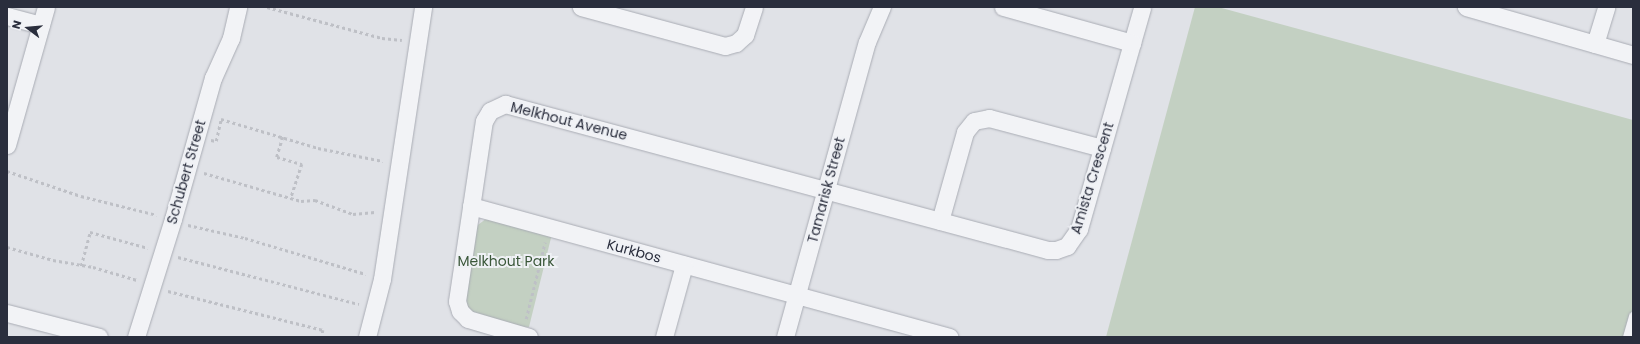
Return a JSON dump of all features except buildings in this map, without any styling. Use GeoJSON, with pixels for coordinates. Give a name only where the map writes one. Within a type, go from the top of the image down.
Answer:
{"type":"FeatureCollection","features":[{"type":"Feature","properties":{"kind":"street"},"geometry":{"type":"LineString","coordinates":[[7,145],[46,7]]}},
{"type":"Feature","properties":{"kind":"street","name":"Schubert Street"},"geometry":{"type":"LineString","coordinates":[[136,337],[174,219],[213,78],[231,38],[238,7]]}},
{"type":"Feature","properties":{"kind":"street"},"geometry":{"type":"LineString","coordinates":[[367,337],[382,279],[423,7]]}},
{"type":"Feature","properties":{"kind":"street"},"geometry":{"type":"LineString","coordinates":[[581,7],[726,46],[736,43],[745,35],[754,7]]}},
{"type":"Feature","properties":{"kind":"street","name":"Tamarisk Street"},"geometry":{"type":"LineString","coordinates":[[866,42],[869,7]]}},
{"type":"Feature","properties":{"kind":"street","name":"Tamarisk Street"},"geometry":{"type":"LineString","coordinates":[[785,337],[866,42],[882,7]]}},
{"type":"Feature","properties":{"kind":"street"},"geometry":{"type":"LineString","coordinates":[[1002,7],[1132,43]]}},
{"type":"Feature","properties":{"kind":"street","name":"Amista Crescent"},"geometry":{"type":"LineString","coordinates":[[826,190],[1048,250],[1061,249],[1072,242],[1079,229],[1142,7]]}},
{"type":"Feature","properties":{"kind":"street"},"geometry":{"type":"LineString","coordinates":[[1595,44],[1606,7]]}},
{"type":"Feature","properties":{"kind":"street"},"geometry":{"type":"LineString","coordinates":[[1473,8],[1633,55]]}},
{"type":"Feature","properties":{"kind":"street"},"geometry":{"type":"LineString","coordinates":[[7,16],[41,25]]}},
{"type":"Feature","properties":{"kind":"street","name":"Melkhout Avenue"},"geometry":{"type":"LineString","coordinates":[[526,336],[474,322],[464,316],[458,306],[484,121],[490,111],[505,104],[826,190]]}},
{"type":"Feature","properties":{"kind":"street"},"geometry":{"type":"LineString","coordinates":[[940,221],[965,132],[974,121],[989,118],[1102,148]]}},
{"type":"Feature","properties":{"kind":"street","name":"Kurkbos"},"geometry":{"type":"LineString","coordinates":[[471,206],[797,295],[910,332],[949,337]]}},
{"type":"Feature","properties":{"kind":"street"},"geometry":{"type":"LineString","coordinates":[[664,337],[684,264]]}},
{"type":"Feature","properties":{"kind":"street"},"geometry":{"type":"LineString","coordinates":[[7,313],[98,337]]}},
{"type":"Feature","properties":{"kind":"lane"},"geometry":{"type":"LineString","coordinates":[[1627,337],[1633,316]]}},
{"type":"Feature","properties":{"kind":"path"},"geometry":{"type":"LineString","coordinates":[[267,7],[382,38],[418,43]]}},
{"type":"Feature","properties":{"kind":"path"},"geometry":{"type":"LineString","coordinates":[[196,138],[216,141],[221,119],[283,136],[318,148],[376,160],[400,161]]}},
{"type":"Feature","properties":{"kind":"path"},"geometry":{"type":"LineString","coordinates":[[283,136],[277,157],[302,164],[291,198]]}},
{"type":"Feature","properties":{"kind":"path"},"geometry":{"type":"LineString","coordinates":[[188,168],[291,198],[315,200],[353,214],[370,211],[392,216]]}},
{"type":"Feature","properties":{"kind":"path"},"geometry":{"type":"LineString","coordinates":[[7,170],[82,196],[174,219],[189,226],[245,238],[382,279]]}},
{"type":"Feature","properties":{"kind":"path"},"geometry":{"type":"LineString","coordinates":[[526,336],[549,228]]}},
{"type":"Feature","properties":{"kind":"path"},"geometry":{"type":"LineString","coordinates":[[81,266],[90,232],[375,308]]}},
{"type":"Feature","properties":{"kind":"green space"},"geometry":{"type":"Polygon","coordinates":[[[1195,7],[1218,7],[1633,120],[1633,337],[1106,337],[1195,7]]]}},
{"type":"Feature","properties":{"kind":"green space","name":"Melkhout Park"},"geometry":{"type":"Polygon","coordinates":[[[487,218],[552,234],[529,327],[509,326],[476,317],[463,304],[474,228],[487,218]]]}}]}
